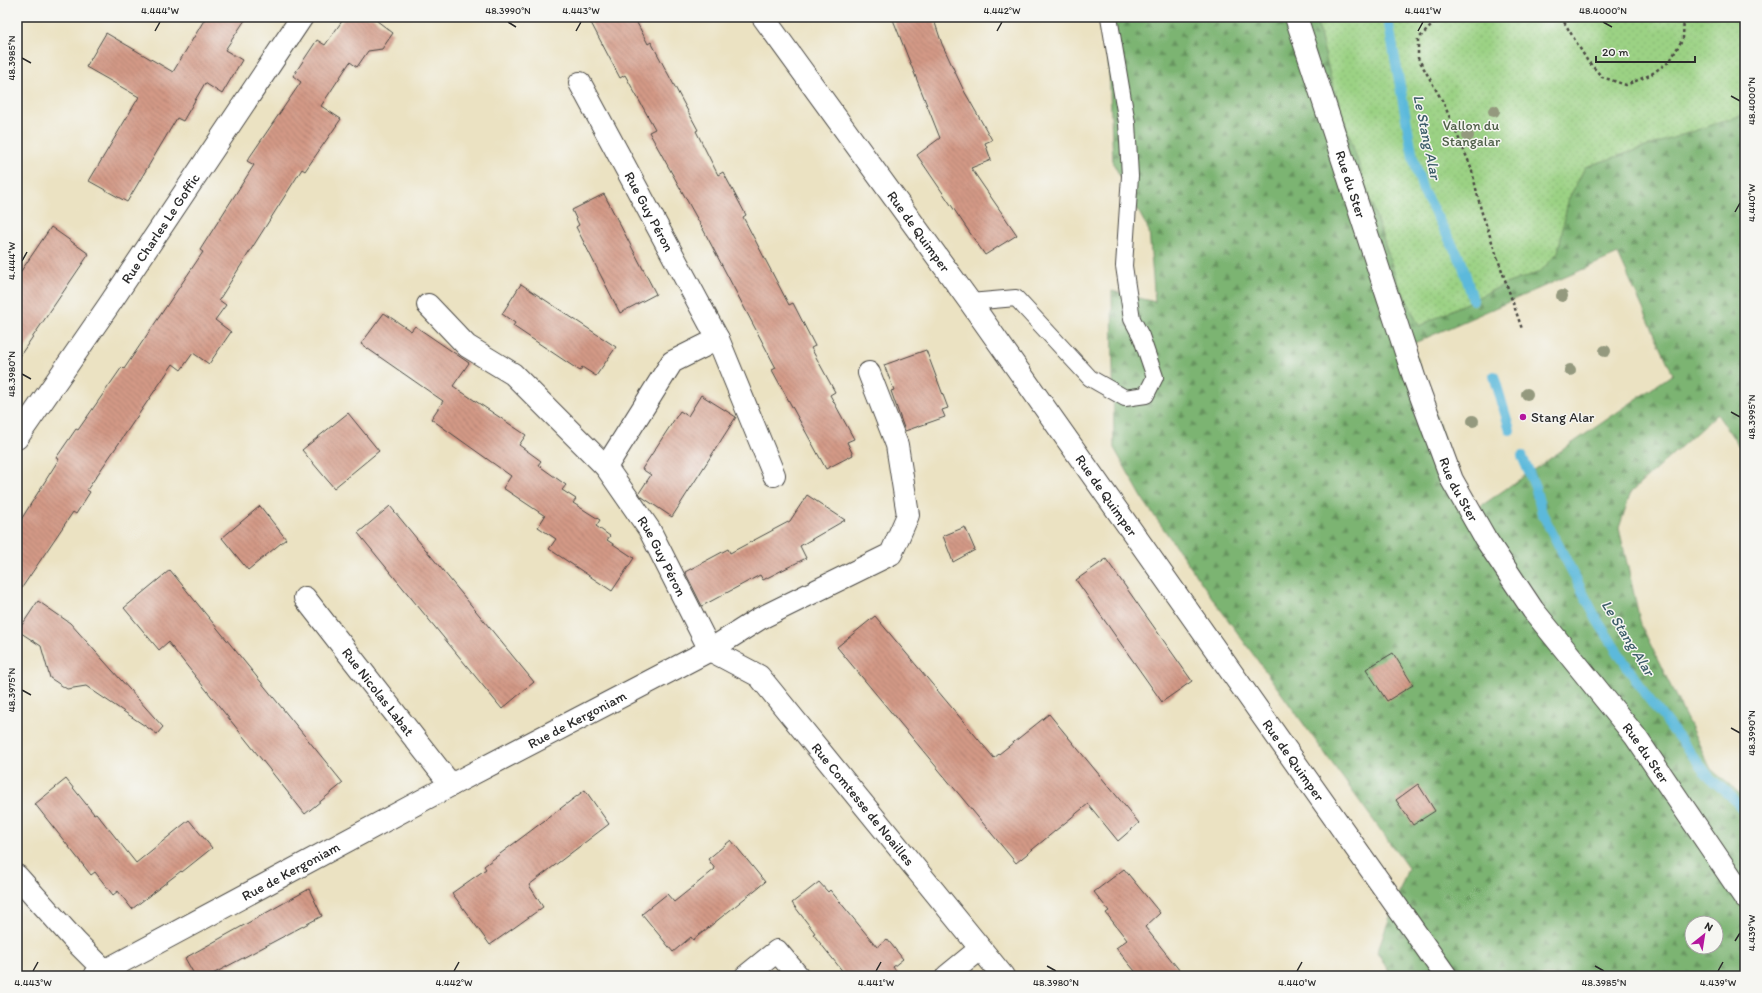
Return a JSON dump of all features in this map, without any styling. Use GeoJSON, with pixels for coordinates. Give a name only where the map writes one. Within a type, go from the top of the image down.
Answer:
{"type":"FeatureCollection","features":[{"type":"Feature","properties":{"kind":"street","name":"Rue Charles Le Goffic"},"geometry":{"type":"LineString","coordinates":[[17,438],[109,305],[302,17]]}},
{"type":"Feature","properties":{"kind":"street","name":"Rue de Quimper"},"geometry":{"type":"LineString","coordinates":[[763,17],[970,302],[1446,976]]}},
{"type":"Feature","properties":{"kind":"street","name":"Rue du Ster"},"geometry":{"type":"LineString","coordinates":[[1296,17],[1415,380],[1452,480],[1485,538],[1533,610],[1635,736],[1745,898]]}},
{"type":"Feature","properties":{"kind":"street","name":"Rue Guy Péron"},"geometry":{"type":"LineString","coordinates":[[580,83],[718,339],[774,475]]}},
{"type":"Feature","properties":{"kind":"street","name":"Rue Guy Péron"},"geometry":{"type":"LineString","coordinates":[[428,305],[467,346],[513,374],[606,467],[649,529],[710,650]]}},
{"type":"Feature","properties":{"kind":"street"},"geometry":{"type":"LineString","coordinates":[[606,467],[672,362],[718,339]]}},
{"type":"Feature","properties":{"kind":"street","name":"Rue de Kergoniam"},"geometry":{"type":"LineString","coordinates":[[103,974],[451,785],[710,650],[759,619],[891,554],[908,515],[897,445],[869,373]]}},
{"type":"Feature","properties":{"kind":"street","name":"Rue Nicolas Labat"},"geometry":{"type":"LineString","coordinates":[[306,598],[451,785]]}},
{"type":"Feature","properties":{"kind":"street","name":"Rue Comtesse de Noailles"},"geometry":{"type":"LineString","coordinates":[[710,650],[759,676],[1003,976]]}},
{"type":"Feature","properties":{"kind":"street"},"geometry":{"type":"LineString","coordinates":[[17,876],[103,974]]}},
{"type":"Feature","properties":{"kind":"street"},"geometry":{"type":"LineString","coordinates":[[947,976],[980,949]]}},
{"type":"Feature","properties":{"kind":"street"},"geometry":{"type":"LineString","coordinates":[[746,976],[777,951],[798,976]]}},
{"type":"Feature","properties":{"kind":"lane"},"geometry":{"type":"LineString","coordinates":[[970,302],[1016,298],[1090,378],[1125,398],[1146,395],[1155,377],[1142,336],[1132,319],[1124,266],[1130,176],[1127,123],[1109,17]]}},
{"type":"Feature","properties":{"kind":"path"},"geometry":{"type":"LineString","coordinates":[[1476,17],[1437,20],[1418,39],[1418,58],[1444,104],[1470,167],[1481,210],[1522,329]]}},
{"type":"Feature","properties":{"kind":"path"},"geometry":{"type":"LineString","coordinates":[[1561,17],[1587,60],[1602,77],[1626,85],[1650,75],[1670,61],[1683,38],[1684,17]]}},
{"type":"Feature","properties":{"kind":"green space"},"geometry":{"type":"Polygon","coordinates":[[[1116,17],[1316,17],[1331,79],[1396,278],[1419,326],[1505,284],[1540,272],[1558,252],[1568,200],[1585,167],[1745,114],[1745,455],[1717,414],[1631,492],[1619,528],[1641,625],[1711,769],[1745,798],[1745,976],[1392,976],[1377,952],[1408,868],[1213,599],[1144,501],[1114,448],[1112,291],[1155,302],[1149,231],[1113,163],[1108,45],[1116,17]],[[1618,254],[1412,344],[1451,461],[1478,508],[1673,374],[1618,254]]]}},
{"type":"Feature","properties":{"kind":"green space","name":"Vallon du Stangalar"},"geometry":{"type":"Polygon","coordinates":[[[1316,17],[1745,17],[1745,114],[1585,167],[1568,200],[1558,252],[1540,272],[1505,284],[1419,326],[1396,278],[1331,79],[1316,17]]]}},
{"type":"Feature","properties":{"kind":"building"},"geometry":{"type":"Polygon","coordinates":[[[206,17],[247,17],[225,50],[242,60],[222,94],[205,83],[183,121],[177,118],[127,202],[89,181],[139,97],[86,67],[106,33],[173,72],[206,17]]]}},
{"type":"Feature","properties":{"kind":"building"},"geometry":{"type":"Polygon","coordinates":[[[345,17],[372,17],[393,33],[382,49],[368,51],[357,67],[350,62],[321,106],[341,119],[305,171],[302,169],[219,300],[226,305],[215,320],[231,332],[209,364],[193,353],[181,370],[173,364],[87,490],[90,492],[76,514],[73,512],[17,595],[17,526],[59,459],[56,458],[76,429],[78,430],[122,367],[124,369],[203,252],[200,250],[254,165],[247,161],[301,82],[293,76],[317,40],[325,45],[345,17]]]}},
{"type":"Feature","properties":{"kind":"building"},"geometry":{"type":"Polygon","coordinates":[[[588,17],[634,17],[648,44],[651,42],[698,130],[696,131],[718,175],[723,172],[746,215],[743,217],[789,305],[793,303],[815,346],[811,348],[835,392],[830,395],[854,439],[847,442],[853,455],[826,469],[772,370],[776,368],[704,231],[649,132],[655,129],[625,75],[620,78],[588,17]]]}},
{"type":"Feature","properties":{"kind":"building"},"geometry":{"type":"Polygon","coordinates":[[[892,17],[933,17],[942,44],[963,89],[992,140],[985,143],[991,160],[971,168],[1017,235],[985,255],[917,155],[940,138],[892,17]]]}},
{"type":"Feature","properties":{"kind":"building"},"geometry":{"type":"Polygon","coordinates":[[[604,194],[656,294],[620,313],[576,227],[579,225],[572,210],[604,194]]]}},
{"type":"Feature","properties":{"kind":"building"},"geometry":{"type":"Polygon","coordinates":[[[51,227],[89,254],[17,360],[17,277],[51,227]]]}},
{"type":"Feature","properties":{"kind":"building"},"geometry":{"type":"Polygon","coordinates":[[[521,284],[616,347],[596,376],[582,367],[580,371],[513,326],[515,323],[502,314],[521,284]]]}},
{"type":"Feature","properties":{"kind":"building"},"geometry":{"type":"Polygon","coordinates":[[[384,313],[411,331],[415,326],[469,363],[453,386],[526,435],[519,445],[541,461],[538,465],[566,485],[562,490],[576,499],[573,503],[600,520],[596,526],[610,536],[607,540],[634,558],[612,591],[549,549],[556,539],[538,527],[545,516],[503,488],[511,476],[431,419],[443,401],[361,344],[384,313]]]}},
{"type":"Feature","properties":{"kind":"building"},"geometry":{"type":"Polygon","coordinates":[[[926,350],[948,408],[942,410],[945,417],[905,431],[891,391],[894,390],[884,365],[926,350]]]}},
{"type":"Feature","properties":{"kind":"building"},"geometry":{"type":"Polygon","coordinates":[[[701,395],[736,417],[672,517],[642,497],[639,493],[651,475],[642,469],[680,411],[688,416],[701,395]]]}},
{"type":"Feature","properties":{"kind":"building"},"geometry":{"type":"Polygon","coordinates":[[[348,413],[379,451],[334,488],[302,450],[348,413]]]}},
{"type":"Feature","properties":{"kind":"building"},"geometry":{"type":"Polygon","coordinates":[[[807,495],[845,520],[800,546],[806,558],[763,580],[760,575],[702,606],[685,572],[728,549],[730,553],[790,521],[807,495]]]}},
{"type":"Feature","properties":{"kind":"building"},"geometry":{"type":"Polygon","coordinates":[[[260,506],[286,539],[248,570],[222,538],[260,506]]]}},
{"type":"Feature","properties":{"kind":"building"},"geometry":{"type":"Polygon","coordinates":[[[390,506],[534,682],[502,709],[358,533],[390,506]]]}},
{"type":"Feature","properties":{"kind":"building"},"geometry":{"type":"Polygon","coordinates":[[[965,527],[975,550],[953,562],[943,536],[965,527]]]}},
{"type":"Feature","properties":{"kind":"building"},"geometry":{"type":"Polygon","coordinates":[[[1106,559],[1192,681],[1162,702],[1076,580],[1106,559]]]}},
{"type":"Feature","properties":{"kind":"building"},"geometry":{"type":"Polygon","coordinates":[[[170,570],[343,783],[305,814],[168,642],[159,650],[124,608],[170,570]]]}},
{"type":"Feature","properties":{"kind":"building"},"geometry":{"type":"Polygon","coordinates":[[[38,601],[70,623],[163,727],[157,734],[86,686],[67,689],[50,678],[41,646],[18,631],[38,601]]]}},
{"type":"Feature","properties":{"kind":"building"},"geometry":{"type":"Polygon","coordinates":[[[875,616],[994,758],[1049,714],[1139,823],[1118,841],[1088,804],[1016,863],[837,647],[875,616]]]}},
{"type":"Feature","properties":{"kind":"building"},"geometry":{"type":"Polygon","coordinates":[[[1393,653],[1413,685],[1387,701],[1366,669],[1393,653]]]}},
{"type":"Feature","properties":{"kind":"building"},"geometry":{"type":"Polygon","coordinates":[[[66,779],[94,814],[96,813],[136,863],[189,820],[212,848],[132,909],[118,891],[113,895],[95,872],[91,875],[35,804],[66,779]]]}},
{"type":"Feature","properties":{"kind":"building"},"geometry":{"type":"Polygon","coordinates":[[[1418,784],[1435,811],[1413,825],[1396,800],[1418,784]]]}},
{"type":"Feature","properties":{"kind":"building"},"geometry":{"type":"Polygon","coordinates":[[[585,790],[609,824],[529,885],[543,907],[490,945],[452,893],[486,869],[484,866],[585,790]]]}},
{"type":"Feature","properties":{"kind":"building"},"geometry":{"type":"Polygon","coordinates":[[[731,840],[765,882],[693,940],[691,937],[673,952],[642,914],[667,894],[674,902],[715,869],[708,859],[731,840]]]}},
{"type":"Feature","properties":{"kind":"building"},"geometry":{"type":"Polygon","coordinates":[[[1124,869],[1160,913],[1145,927],[1184,976],[1139,976],[1116,948],[1127,940],[1106,913],[1109,911],[1094,892],[1124,869]]]}},
{"type":"Feature","properties":{"kind":"building"},"geometry":{"type":"Polygon","coordinates":[[[819,882],[828,892],[830,890],[877,947],[887,939],[903,959],[893,967],[900,976],[840,976],[844,973],[813,934],[815,933],[792,903],[819,882]]]}},
{"type":"Feature","properties":{"kind":"building"},"geometry":{"type":"Polygon","coordinates":[[[309,889],[322,916],[209,976],[195,976],[185,958],[309,889]]]}},
{"type":"Feature","properties":{"kind":"waterway","name":"Le Stang Alar"},"geometry":{"type":"LineString","coordinates":[[1389,17],[1388,20],[1413,157],[1423,191],[1462,263],[1473,300]]}},
{"type":"Feature","properties":{"kind":"waterway","name":"Le Stang Alar"},"geometry":{"type":"LineString","coordinates":[[1494,376],[1510,430]]}},
{"type":"Feature","properties":{"kind":"waterway","name":"Le Stang Alar"},"geometry":{"type":"LineString","coordinates":[[1522,456],[1535,487],[1542,513],[1597,620],[1645,694],[1710,778],[1732,797],[1745,812]]}},
{"type":"Feature","properties":{"kind":"place","name":"Stang Alar"},"geometry":{"type":"Point","coordinates":[1523,417]}}]}
